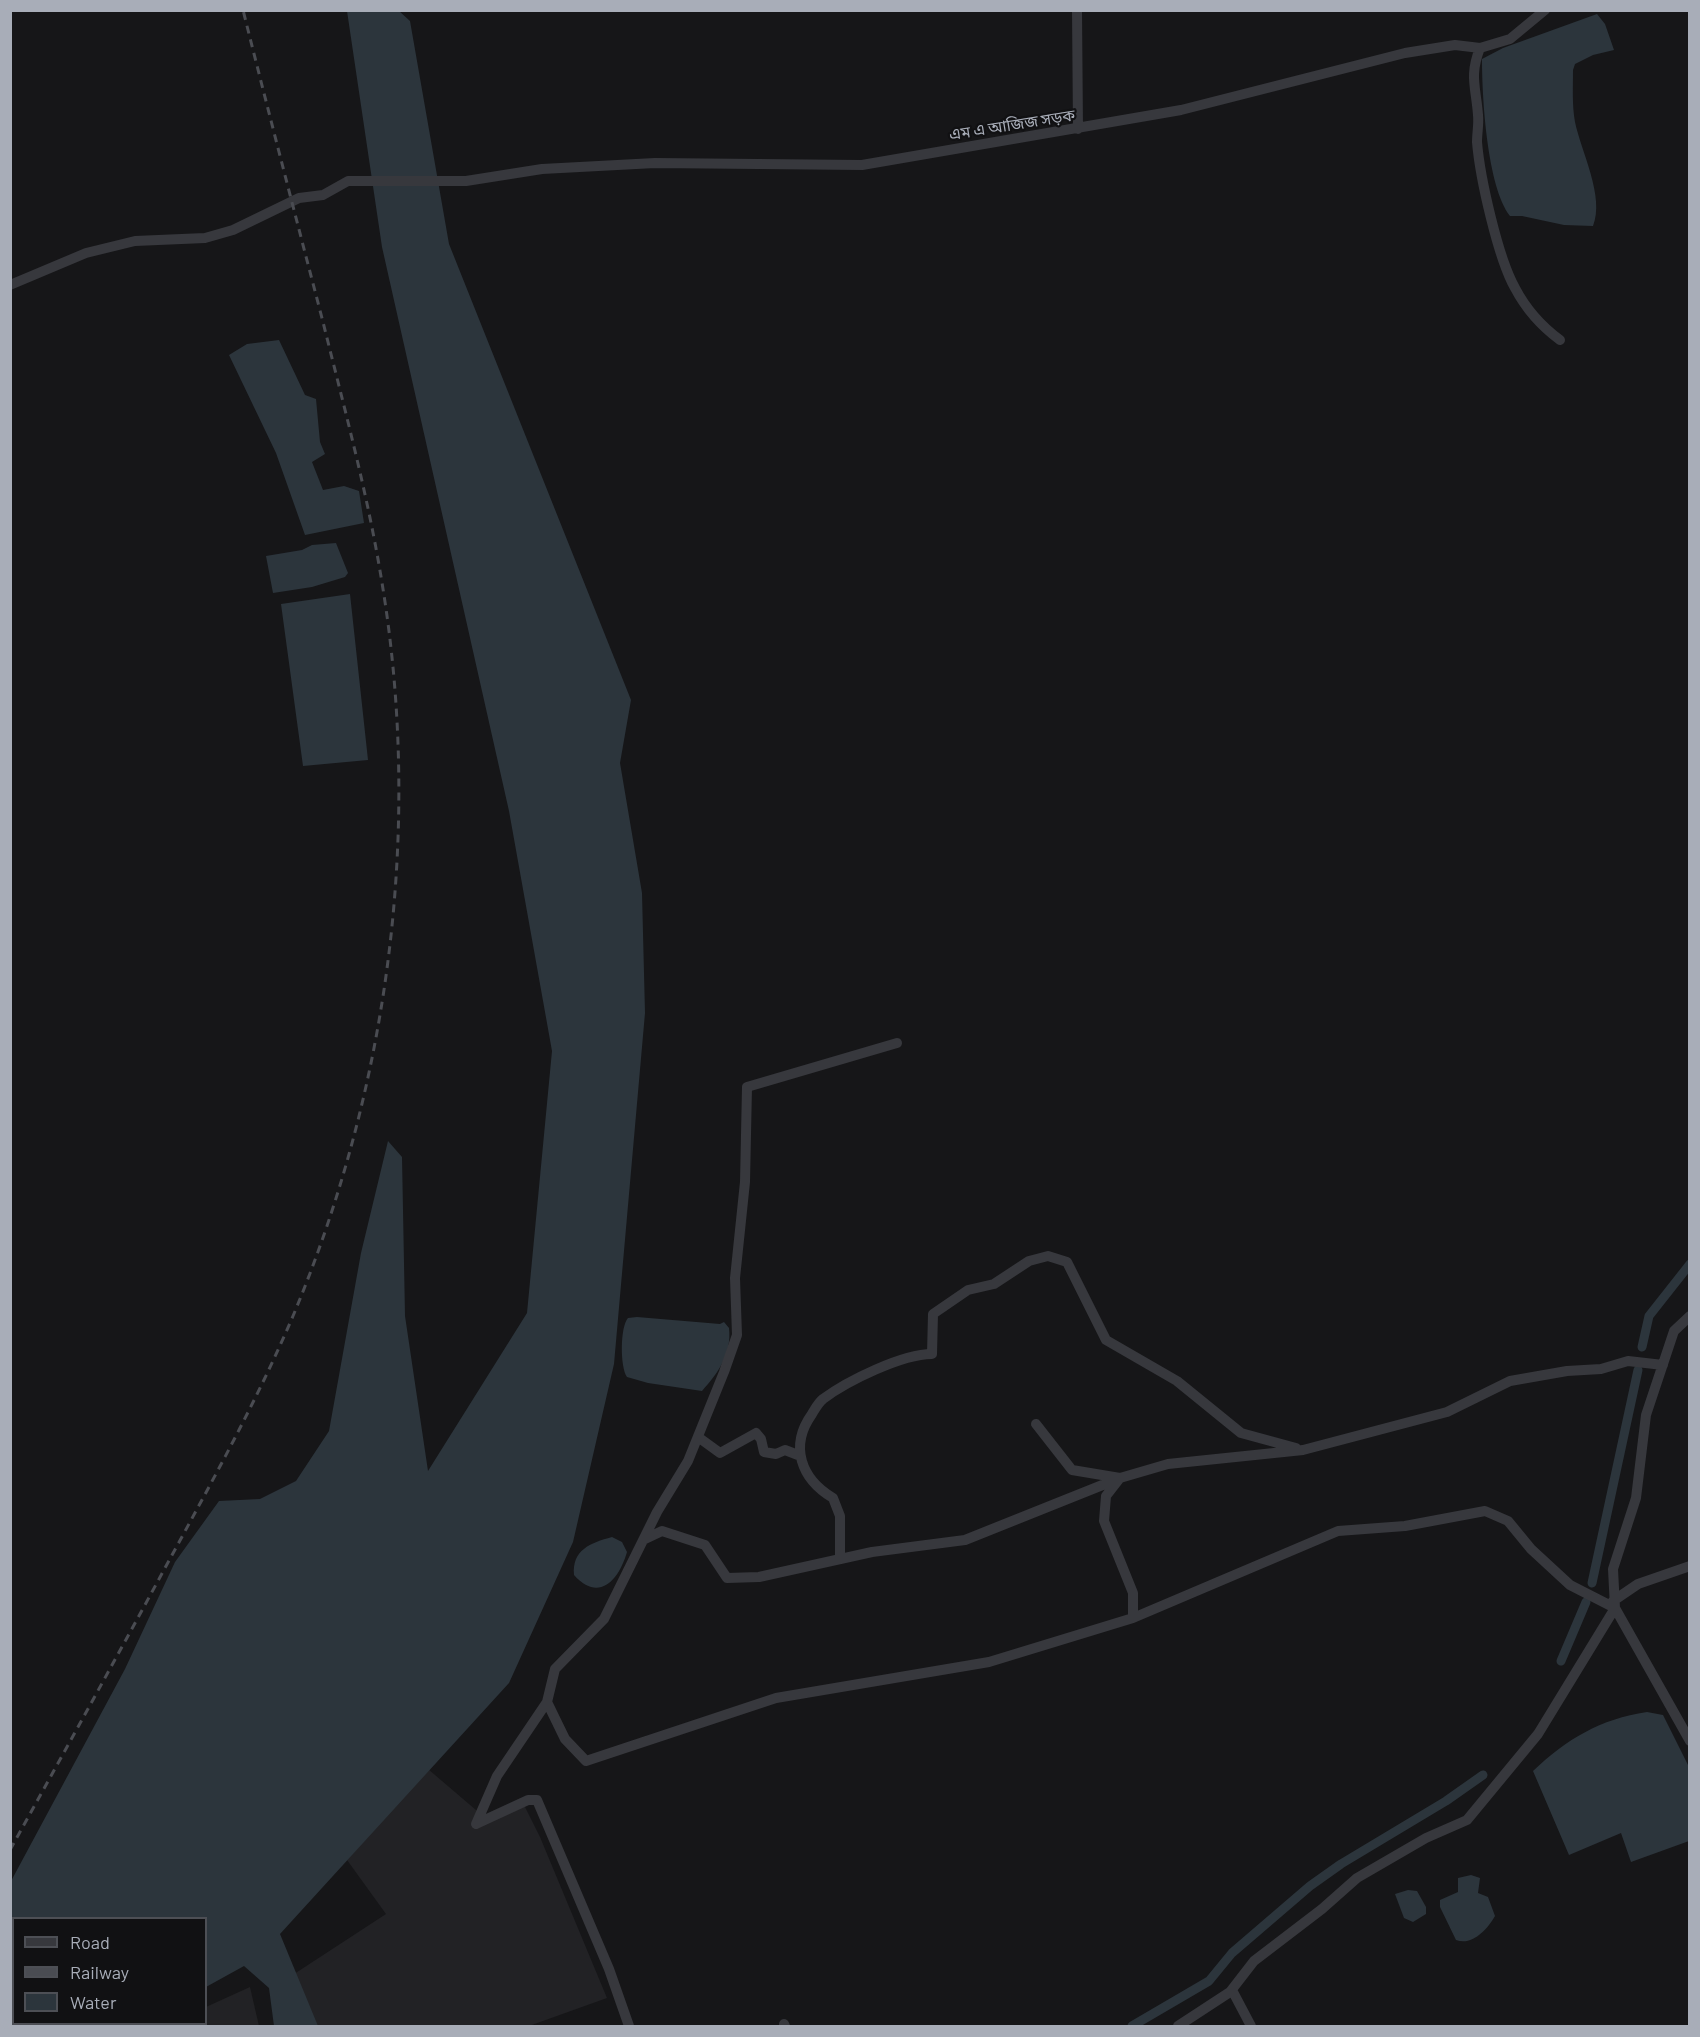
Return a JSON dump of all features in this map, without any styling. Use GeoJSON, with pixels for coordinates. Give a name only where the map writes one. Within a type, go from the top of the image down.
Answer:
{"type":"FeatureCollection","features":[{"type":"Feature","properties":{"kind":"street"},"geometry":{"type":"LineString","coordinates":[[1077,10],[1078,129]]}},
{"type":"Feature","properties":{"kind":"street","name":"এম এ আজিজ সড়ক"},"geometry":{"type":"LineString","coordinates":[[10,285],[86,253],[135,241],[206,238],[233,231],[299,198],[323,195],[348,181],[466,181],[542,169],[655,163],[861,165],[1181,110],[1405,54],[1455,45],[1480,48],[1510,39],[1545,10]]}},
{"type":"Feature","properties":{"kind":"street"},"geometry":{"type":"LineString","coordinates":[[1480,48],[1472,68],[1478,116],[1477,141],[1482,175],[1502,253],[1514,288],[1542,327],[1560,340]]}},
{"type":"Feature","properties":{"kind":"street"},"geometry":{"type":"LineString","coordinates":[[629,2026],[609,1969],[537,1800],[528,1800],[476,1824],[497,1776],[547,1702],[555,1669],[604,1619],[698,1437],[737,1335],[735,1278],[745,1182],[747,1087],[897,1043]]}},
{"type":"Feature","properties":{"kind":"street"},"geometry":{"type":"LineString","coordinates":[[798,1455],[804,1425],[821,1400],[902,1358],[932,1354],[933,1314],[968,1290],[994,1284],[1029,1261],[1048,1256],[1067,1262],[1106,1340],[1177,1381],[1241,1433],[1303,1450]]}},
{"type":"Feature","properties":{"kind":"street"},"geometry":{"type":"LineString","coordinates":[[1689,1316],[1674,1331],[1646,1415],[1635,1498],[1613,1569],[1614,1604],[1689,1741]]}},
{"type":"Feature","properties":{"kind":"street"},"geometry":{"type":"LineString","coordinates":[[645,1539],[662,1531],[705,1545],[727,1578],[759,1577],[840,1559],[965,1540],[1119,1478],[1168,1464],[1303,1450],[1447,1412],[1510,1381],[1567,1371],[1601,1370],[1628,1361],[1663,1365]]}},
{"type":"Feature","properties":{"kind":"street"},"geometry":{"type":"LineString","coordinates":[[1036,1424],[1072,1470],[1119,1478]]}},
{"type":"Feature","properties":{"kind":"street"},"geometry":{"type":"LineString","coordinates":[[698,1437],[720,1453],[756,1433],[761,1439],[764,1452],[776,1454],[786,1450],[798,1455],[817,1488],[833,1498],[840,1516],[840,1559]]}},
{"type":"Feature","properties":{"kind":"street"},"geometry":{"type":"LineString","coordinates":[[1119,1478],[1106,1496],[1104,1521],[1133,1593],[1133,1617]]}},
{"type":"Feature","properties":{"kind":"street"},"geometry":{"type":"LineString","coordinates":[[547,1702],[565,1739],[586,1761],[776,1698],[988,1662],[1133,1617],[1338,1531],[1405,1526],[1485,1510],[1508,1521],[1530,1549],[1570,1585],[1614,1604]]}},
{"type":"Feature","properties":{"kind":"street"},"geometry":{"type":"LineString","coordinates":[[1178,2026],[1232,1990],[1254,1961],[1322,1909],[1357,1878],[1426,1838],[1467,1820],[1538,1734],[1614,1604],[1638,1584],[1689,1566]]}},
{"type":"Feature","properties":{"kind":"street"},"geometry":{"type":"LineString","coordinates":[[1232,1990],[1251,2026]]}},
{"type":"Feature","properties":{"kind":"shaded area"},"geometry":{"type":"Polygon","coordinates":[[[428,1769],[483,1816],[523,1803],[540,1837],[607,1998],[529,2026],[314,2026],[291,1976],[386,1914],[347,1860],[428,1769]]]}},
{"type":"Feature","properties":{"kind":"shaded area"},"geometry":{"type":"Polygon","coordinates":[[[250,1987],[259,2026],[168,2026],[207,2025],[207,2007],[250,1987]]]}},
{"type":"Feature","properties":{"kind":"water"},"geometry":{"type":"Polygon","coordinates":[[[347,11],[399,11],[410,21],[449,244],[631,700],[620,763],[642,893],[645,1013],[614,1364],[573,1542],[509,1683],[280,1934],[318,2026],[274,2026],[269,1988],[244,1966],[207,1986],[207,1917],[12,1917],[12,2025],[138,2025],[11,2026],[10,1883],[125,1669],[175,1562],[219,1501],[260,1499],[296,1481],[329,1431],[361,1253],[388,1141],[402,1157],[405,1316],[428,1471],[527,1313],[552,1051],[509,811],[382,247],[347,11]]]}},
{"type":"Feature","properties":{"kind":"water"},"geometry":{"type":"Polygon","coordinates":[[[1597,14],[1605,24],[1614,50],[1593,55],[1575,64],[1573,70],[1575,122],[1591,174],[1596,202],[1593,226],[1564,225],[1522,216],[1510,216],[1502,202],[1491,163],[1483,95],[1482,59],[1503,48],[1597,14]]]}},
{"type":"Feature","properties":{"kind":"water"},"geometry":{"type":"Polygon","coordinates":[[[279,340],[305,395],[316,399],[320,442],[325,454],[312,462],[323,490],[344,486],[359,491],[364,523],[305,535],[276,453],[229,355],[247,344],[279,340]]]}},
{"type":"Feature","properties":{"kind":"water"},"geometry":{"type":"Polygon","coordinates":[[[336,543],[348,573],[345,577],[312,587],[273,593],[266,556],[302,550],[312,545],[336,543]]]}},
{"type":"Feature","properties":{"kind":"water"},"geometry":{"type":"Polygon","coordinates":[[[350,594],[368,760],[303,766],[281,604],[350,594]]]}},
{"type":"Feature","properties":{"kind":"water"},"geometry":{"type":"Polygon","coordinates":[[[628,1318],[720,1324],[724,1322],[729,1328],[726,1355],[702,1391],[648,1383],[627,1377],[622,1356],[623,1330],[628,1318]]]}},
{"type":"Feature","properties":{"kind":"water"},"geometry":{"type":"Polygon","coordinates":[[[612,1537],[622,1542],[627,1552],[619,1571],[607,1585],[592,1587],[583,1583],[574,1575],[574,1566],[579,1554],[590,1545],[612,1537]]]}},
{"type":"Feature","properties":{"kind":"water"},"geometry":{"type":"Polygon","coordinates":[[[1647,1712],[1663,1715],[1689,1767],[1689,1841],[1631,1862],[1621,1833],[1569,1855],[1533,1771],[1559,1749],[1585,1732],[1614,1720],[1647,1712]]]}},
{"type":"Feature","properties":{"kind":"water"},"geometry":{"type":"Polygon","coordinates":[[[1471,1875],[1480,1878],[1478,1893],[1488,1897],[1495,1916],[1478,1936],[1468,1941],[1456,1940],[1440,1907],[1440,1900],[1458,1892],[1458,1878],[1471,1875]]]}},
{"type":"Feature","properties":{"kind":"water"},"geometry":{"type":"Polygon","coordinates":[[[1408,1890],[1417,1891],[1426,1907],[1426,1914],[1413,1922],[1404,1918],[1395,1894],[1408,1890]]]}},
{"type":"Feature","properties":{"kind":"waterway"},"geometry":{"type":"LineString","coordinates":[[1642,1347],[1649,1316],[1690,1264]]}},
{"type":"Feature","properties":{"kind":"waterway"},"geometry":{"type":"LineString","coordinates":[[1592,1583],[1638,1370]]}},
{"type":"Feature","properties":{"kind":"waterway"},"geometry":{"type":"LineString","coordinates":[[1561,1661],[1586,1602]]}},
{"type":"Feature","properties":{"kind":"waterway"},"geometry":{"type":"LineString","coordinates":[[1132,2026],[1209,1981],[1232,1953],[1310,1886],[1341,1864],[1446,1801],[1483,1775]]}},
{"type":"Feature","properties":{"kind":"railway"},"geometry":{"type":"LineString","coordinates":[[10,1850],[216,1475],[293,1316],[326,1230],[353,1141],[374,1051],[388,959],[397,866],[399,774],[394,681],[383,589],[364,488],[243,10]]}}]}
